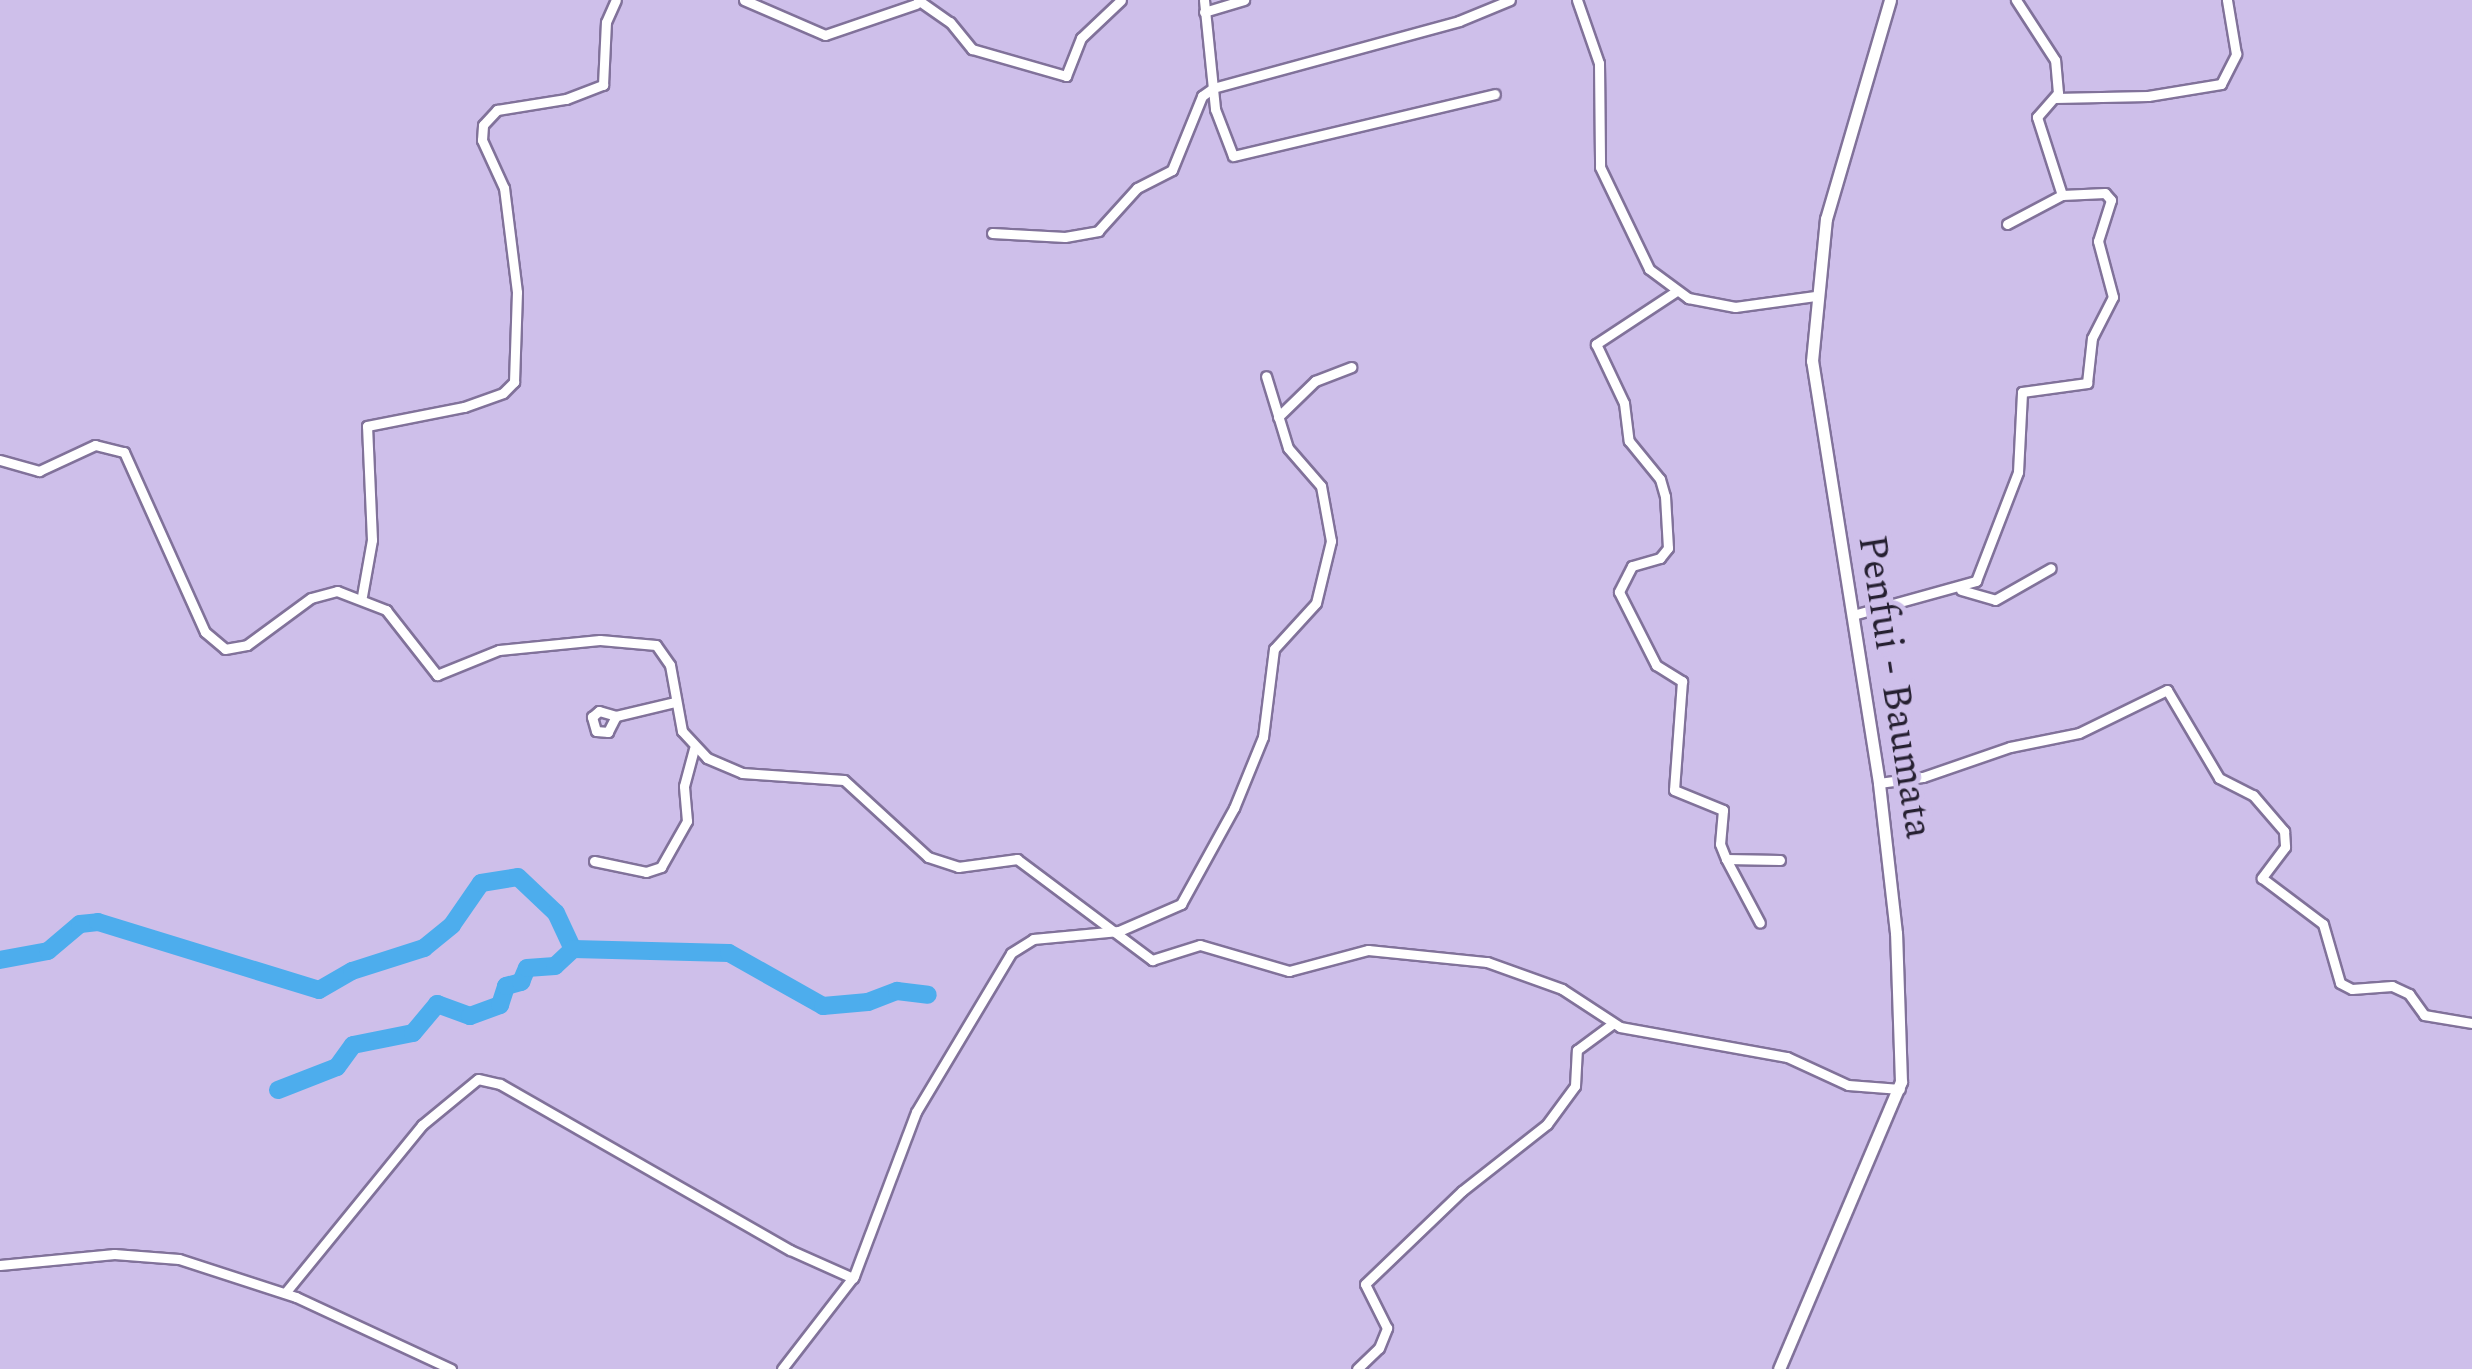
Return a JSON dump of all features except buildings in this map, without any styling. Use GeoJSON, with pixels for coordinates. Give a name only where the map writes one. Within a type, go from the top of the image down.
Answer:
{"type":"FeatureCollection","features":[{"type":"Feature","properties":{"kind":"street"},"geometry":{"type":"LineString","coordinates":[[362,596],[372,540],[366,426],[464,407],[504,393],[514,382],[517,292],[504,188],[482,140],[483,125],[496,110],[566,100],[603,85],[606,22],[616,0]]}},
{"type":"Feature","properties":{"kind":"street"},"geometry":{"type":"LineString","coordinates":[[744,0],[824,35],[917,2],[950,22],[972,50],[1066,76],[1080,38],[1121,0]]}},
{"type":"Feature","properties":{"kind":"street"},"geometry":{"type":"LineString","coordinates":[[1204,0],[1220,132],[1238,157],[1496,94]]}},
{"type":"Feature","properties":{"kind":"street"},"geometry":{"type":"LineString","coordinates":[[1204,12],[1244,0]]}},
{"type":"Feature","properties":{"kind":"street"},"geometry":{"type":"LineString","coordinates":[[992,233],[1080,237],[1103,228],[1137,188],[1172,170],[1202,96],[1213,88],[1459,21],[1509,0]]}},
{"type":"Feature","properties":{"kind":"street"},"geometry":{"type":"LineString","coordinates":[[1577,0],[1599,64],[1598,158],[1604,181],[1644,262],[1675,292],[1750,308],[1815,296]]}},
{"type":"Feature","properties":{"kind":"street","name":"Penfui - Baumata"},"geometry":{"type":"LineString","coordinates":[[1779,1369],[1900,1089],[1896,933],[1880,782],[1815,391],[1815,296],[1830,204],[1890,0]]}},
{"type":"Feature","properties":{"kind":"street"},"geometry":{"type":"LineString","coordinates":[[2016,0],[2055,60],[2055,98],[2038,122],[2062,195]]}},
{"type":"Feature","properties":{"kind":"street"},"geometry":{"type":"LineString","coordinates":[[2055,98],[2148,96],[2221,84],[2236,54],[2227,0]]}},
{"type":"Feature","properties":{"kind":"street"},"geometry":{"type":"LineString","coordinates":[[1961,590],[1982,568],[1985,546],[2018,472],[2022,392],[2084,386],[2092,338],[2112,301],[2098,241],[2111,200],[2105,193],[2062,195],[2007,224]]}},
{"type":"Feature","properties":{"kind":"street"},"geometry":{"type":"LineString","coordinates":[[1675,292],[1596,347],[1624,403],[1630,442],[1660,479],[1665,496],[1668,548],[1660,558],[1632,566],[1620,592],[1656,665],[1682,682],[1674,790],[1723,810],[1720,844],[1760,922]]}},
{"type":"Feature","properties":{"kind":"street"},"geometry":{"type":"LineString","coordinates":[[1278,417],[1315,381],[1351,367]]}},
{"type":"Feature","properties":{"kind":"street"},"geometry":{"type":"LineString","coordinates":[[782,1369],[853,1278],[916,1112],[1011,953],[1033,939],[1119,931],[1177,906],[1190,893],[1263,737],[1275,645],[1318,600],[1331,535],[1322,490],[1292,455],[1266,376]]}},
{"type":"Feature","properties":{"kind":"street"},"geometry":{"type":"LineString","coordinates":[[0,460],[39,470],[95,445],[124,452],[205,632],[220,647],[246,645],[322,593],[362,596],[395,619],[434,674],[452,673],[499,650],[642,642],[669,660],[675,702],[694,748],[684,792],[686,821],[661,867],[646,872],[594,861]]}},
{"type":"Feature","properties":{"kind":"street"},"geometry":{"type":"LineString","coordinates":[[1852,615],[1961,590],[1996,600],[2052,568]]}},
{"type":"Feature","properties":{"kind":"street"},"geometry":{"type":"LineString","coordinates":[[1880,782],[1923,777],[2010,746],[2079,733],[2167,690],[2219,778],[2253,795],[2284,831],[2285,848],[2262,878],[2322,924],[2340,984],[2352,989],[2392,986],[2408,994],[2424,1015],[2472,1023]]}},
{"type":"Feature","properties":{"kind":"street"},"geometry":{"type":"LineString","coordinates":[[616,716],[675,702]]}},
{"type":"Feature","properties":{"kind":"street"},"geometry":{"type":"LineString","coordinates":[[694,748],[742,774],[844,780],[928,857],[964,866],[1011,857],[1157,960],[1204,945],[1289,971],[1368,950],[1487,962],[1562,988],[1612,1024],[1787,1057],[1848,1085],[1900,1089]]}},
{"type":"Feature","properties":{"kind":"street"},"geometry":{"type":"LineString","coordinates":[[1726,859],[1780,860]]}},
{"type":"Feature","properties":{"kind":"street"},"geometry":{"type":"LineString","coordinates":[[1356,1369],[1379,1348],[1386,1328],[1364,1284],[1462,1190],[1553,1117],[1575,1086],[1578,1050],[1612,1024]]}},
{"type":"Feature","properties":{"kind":"street"},"geometry":{"type":"LineString","coordinates":[[284,1293],[422,1125],[460,1088],[487,1078],[790,1250],[853,1278]]}},
{"type":"Feature","properties":{"kind":"street"},"geometry":{"type":"LineString","coordinates":[[0,1265],[161,1256],[284,1293],[451,1369]]}},
{"type":"Feature","properties":{"kind":"waterway"},"geometry":{"type":"LineString","coordinates":[[0,960],[48,951],[80,924],[98,922],[319,990],[352,971],[424,948],[452,925],[481,883],[518,877],[556,913],[573,949],[729,953],[823,1006],[868,1002],[897,991],[928,995]]}},
{"type":"Feature","properties":{"kind":"waterway"},"geometry":{"type":"LineString","coordinates":[[278,1090],[337,1067],[353,1045],[413,1033],[437,1004],[470,1016],[500,1005],[506,986],[521,982],[527,968],[555,966],[573,949]]}}]}
